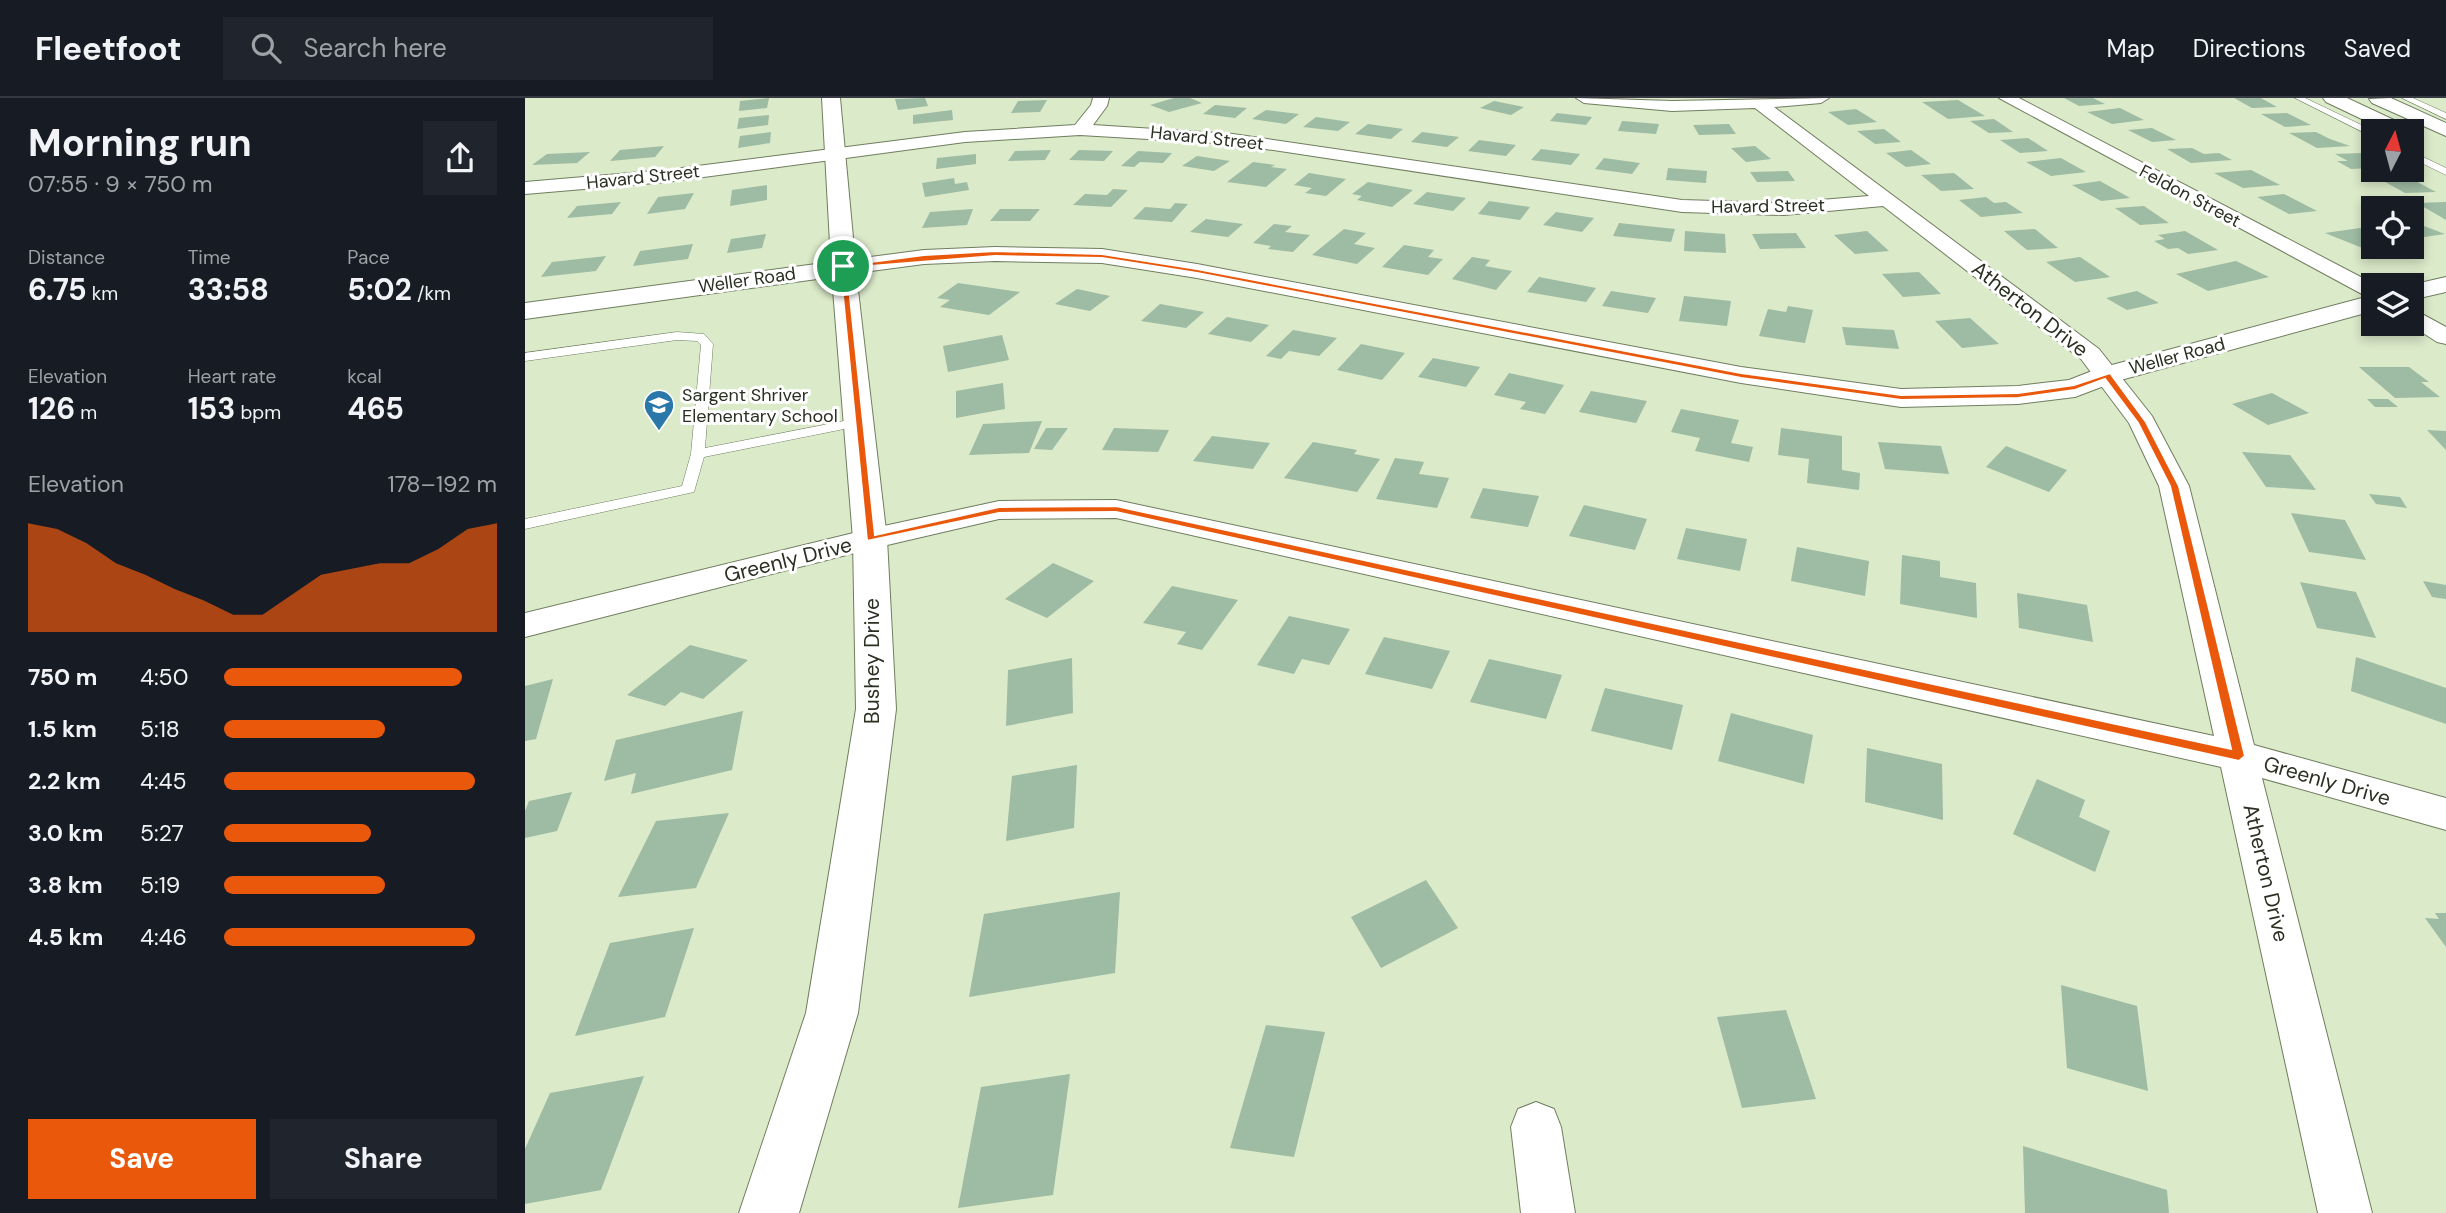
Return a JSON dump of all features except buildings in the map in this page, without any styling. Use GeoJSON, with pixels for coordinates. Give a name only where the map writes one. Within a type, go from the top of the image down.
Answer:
{"type":"FeatureCollection","features":[{"type":"Feature","properties":{"kind":"street","name":"Bushey Drive"},"geometry":{"type":"LineString","coordinates":[[769,1213],[832,1013],[876,709],[870,539],[843,266],[831,98]]}},
{"type":"Feature","properties":{"kind":"street"},"geometry":{"type":"LineString","coordinates":[[1080,130],[1099,106],[1101,98]]}},
{"type":"Feature","properties":{"kind":"street"},"geometry":{"type":"LineString","coordinates":[[1584,98],[1662,106],[1821,98]]}},
{"type":"Feature","properties":{"kind":"street","name":"Feldon Street"},"geometry":{"type":"LineString","coordinates":[[2007,98],[2361,287]]}},
{"type":"Feature","properties":{"kind":"street"},"geometry":{"type":"LineString","coordinates":[[2332,98],[2377,119]]}},
{"type":"Feature","properties":{"kind":"street"},"geometry":{"type":"LineString","coordinates":[[2376,98],[2446,130]]}},
{"type":"Feature","properties":{"kind":"street","name":"Atherton Drive"},"geometry":{"type":"LineString","coordinates":[[1755,101],[2090,354],[2142,422],[2175,486],[2345,1213]]}},
{"type":"Feature","properties":{"kind":"street","name":"Havard Street"},"geometry":{"type":"LineString","coordinates":[[525,188],[666,176],[965,137],[1080,130],[1233,139],[1682,206],[1729,210],[1801,208],[1886,200]]}},
{"type":"Feature","properties":{"kind":"street"},"geometry":{"type":"LineString","coordinates":[[2424,142],[2446,153]]}},
{"type":"Feature","properties":{"kind":"street","name":"Weller Road"},"geometry":{"type":"LineString","coordinates":[[525,311],[924,257],[995,254],[1102,256],[1197,271],[1741,375],[1901,398],[2018,395],[2075,388],[2107,375],[2361,306]]}},
{"type":"Feature","properties":{"kind":"street"},"geometry":{"type":"LineString","coordinates":[[2424,290],[2446,284]]}},
{"type":"Feature","properties":{"kind":"street"},"geometry":{"type":"LineString","coordinates":[[2424,323],[2446,337]]}},
{"type":"Feature","properties":{"kind":"street","name":"Greenly Drive"},"geometry":{"type":"LineString","coordinates":[[525,625],[870,539],[999,510],[1116,509],[2239,756],[2446,814]]}},
{"type":"Feature","properties":{"kind":"street"},"geometry":{"type":"LineString","coordinates":[[1537,1127],[1548,1213]]}},
{"type":"Feature","properties":{"kind":"lane"},"geometry":{"type":"LineString","coordinates":[[2299,98],[2361,128]]}},
{"type":"Feature","properties":{"kind":"lane"},"geometry":{"type":"LineString","coordinates":[[2406,98],[2446,116]]}},
{"type":"Feature","properties":{"kind":"lane"},"geometry":{"type":"LineString","coordinates":[[2424,161],[2446,172]]}},
{"type":"Feature","properties":{"kind":"lane"},"geometry":{"type":"LineString","coordinates":[[525,357],[677,336],[700,337],[708,344],[698,454],[689,489],[525,524]]}},
{"type":"Feature","properties":{"kind":"lane"},"geometry":{"type":"LineString","coordinates":[[698,454],[859,422]]}},
{"type":"Feature","properties":{"kind":"place","name":"Sargent Shriver Elementary School"},"geometry":{"type":"Point","coordinates":[659,432]}},
{"type":"Feature","properties":{"kind":"route"},"geometry":{"type":"LineString","coordinates":[[995,254],[1102,256],[1197,271],[1741,375],[1901,398],[2018,395],[2075,388],[2107,375],[2142,422],[2175,486],[2239,756],[1116,509],[999,510],[870,539],[843,266],[924,257],[995,254]]}}]}
